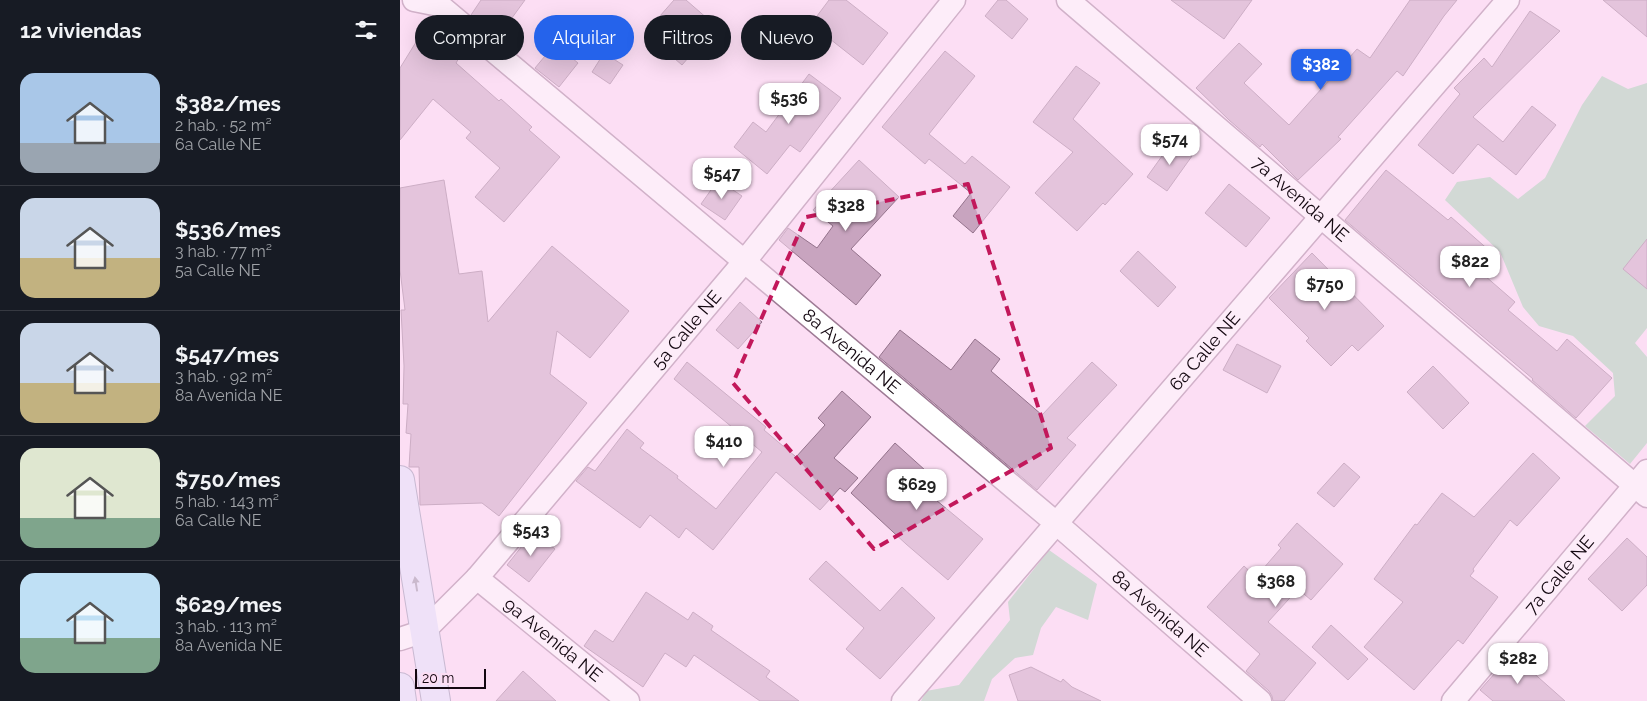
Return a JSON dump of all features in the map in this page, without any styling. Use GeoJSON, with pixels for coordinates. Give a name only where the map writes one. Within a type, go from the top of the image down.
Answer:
{"type":"FeatureCollection","features":[{"type":"Feature","properties":{"kind":"main road"},"geometry":{"type":"LineString","coordinates":[[400,480],[412,635],[436,701]]}},
{"type":"Feature","properties":{"kind":"main road"},"geometry":{"type":"LineString","coordinates":[[400,687],[402,701]]}},
{"type":"Feature","properties":{"kind":"street"},"geometry":{"type":"LineString","coordinates":[[414,0],[441,3]]}},
{"type":"Feature","properties":{"kind":"street","name":"5a Calle NE"},"geometry":{"type":"LineString","coordinates":[[412,635],[477,578],[744,262],[954,0]]}},
{"type":"Feature","properties":{"kind":"street","name":"7a Avenida NE"},"geometry":{"type":"LineString","coordinates":[[1068,0],[1321,216],[1643,484]]}},
{"type":"Feature","properties":{"kind":"street","name":"6a Calle NE"},"geometry":{"type":"LineString","coordinates":[[903,701],[1508,0]]}},
{"type":"Feature","properties":{"kind":"street","name":"8a Avenida NE"},"geometry":{"type":"LineString","coordinates":[[441,3],[744,262],[1056,523],[1260,701]]}},
{"type":"Feature","properties":{"kind":"street","name":"7a Calle NE"},"geometry":{"type":"LineString","coordinates":[[1454,701],[1643,484]]}},
{"type":"Feature","properties":{"kind":"street","name":"9a Avenida NE"},"geometry":{"type":"LineString","coordinates":[[477,578],[628,701]]}},
{"type":"Feature","properties":{"kind":"highlighted area"},"geometry":{"type":"Polygon","coordinates":[[[968,184],[1051,448],[874,549],[733,383],[806,217],[968,184]]]}},
{"type":"Feature","properties":{"kind":"green space"},"geometry":{"type":"Polygon","coordinates":[[[1602,76],[1628,89],[1647,83],[1647,328],[1635,343],[1647,357],[1647,443],[1630,464],[1585,426],[1615,396],[1613,373],[1573,336],[1539,326],[1523,307],[1500,252],[1445,200],[1457,182],[1490,177],[1518,199],[1545,178],[1582,105],[1602,76]]]}},
{"type":"Feature","properties":{"kind":"green space"},"geometry":{"type":"Polygon","coordinates":[[[1049,550],[1097,584],[1088,620],[1056,607],[1041,628],[1033,655],[1015,658],[992,679],[984,701],[921,701],[926,691],[959,685],[1010,620],[1008,602],[1049,550]]]}},
{"type":"Feature","properties":{"kind":"building"},"geometry":{"type":"Polygon","coordinates":[[[481,0],[525,0],[514,15],[471,15],[481,0]]]}},
{"type":"Feature","properties":{"kind":"building"},"geometry":{"type":"Polygon","coordinates":[[[674,0],[686,0],[703,15],[661,15],[674,0]]]}},
{"type":"Feature","properties":{"kind":"building"},"geometry":{"type":"Polygon","coordinates":[[[829,0],[846,0],[888,33],[863,65],[832,41],[832,15],[818,15],[829,0]]]}},
{"type":"Feature","properties":{"kind":"building"},"geometry":{"type":"Polygon","coordinates":[[[998,0],[1006,0],[1028,19],[1012,39],[985,16],[998,0]]]}},
{"type":"Feature","properties":{"kind":"building"},"geometry":{"type":"Polygon","coordinates":[[[1171,0],[1252,0],[1224,39],[1171,0]]]}},
{"type":"Feature","properties":{"kind":"building"},"geometry":{"type":"Polygon","coordinates":[[[1410,0],[1457,0],[1403,76],[1397,71],[1338,137],[1341,139],[1298,180],[1262,144],[1260,147],[1196,88],[1239,43],[1262,64],[1244,83],[1289,125],[1357,49],[1370,58],[1410,0]]]}},
{"type":"Feature","properties":{"kind":"building"},"geometry":{"type":"Polygon","coordinates":[[[1603,0],[1647,0],[1647,37],[1603,0]]]}},
{"type":"Feature","properties":{"kind":"building"},"geometry":{"type":"Polygon","coordinates":[[[1530,11],[1560,31],[1473,117],[1503,142],[1532,106],[1556,125],[1516,175],[1478,144],[1453,174],[1418,145],[1460,94],[1454,88],[1484,58],[1492,67],[1530,11]]]}},
{"type":"Feature","properties":{"kind":"building"},"geometry":{"type":"Polygon","coordinates":[[[415,44],[415,60],[458,60],[456,63],[532,127],[529,130],[560,157],[504,222],[475,197],[500,168],[466,138],[471,132],[433,99],[400,140],[400,68],[415,44]]]}},
{"type":"Feature","properties":{"kind":"building"},"geometry":{"type":"Polygon","coordinates":[[[945,51],[975,76],[929,134],[965,164],[972,156],[1010,187],[973,233],[953,216],[971,193],[929,159],[925,164],[882,127],[945,51]]]}},
{"type":"Feature","properties":{"kind":"building"},"geometry":{"type":"Polygon","coordinates":[[[542,60],[574,60],[578,63],[559,87],[535,68],[542,60]]]}},
{"type":"Feature","properties":{"kind":"building"},"geometry":{"type":"Polygon","coordinates":[[[600,60],[615,60],[623,65],[610,84],[592,72],[600,60]]]}},
{"type":"Feature","properties":{"kind":"building"},"geometry":{"type":"Polygon","coordinates":[[[676,60],[686,60],[682,65],[676,60]]]}},
{"type":"Feature","properties":{"kind":"building"},"geometry":{"type":"Polygon","coordinates":[[[1076,66],[1100,83],[1073,119],[1133,174],[1105,205],[1103,203],[1077,231],[1035,193],[1073,152],[1033,122],[1076,66]]]}},
{"type":"Feature","properties":{"kind":"building"},"geometry":{"type":"Polygon","coordinates":[[[809,74],[841,98],[800,152],[790,145],[767,174],[734,147],[753,122],[766,132],[809,74]]]}},
{"type":"Feature","properties":{"kind":"building"},"geometry":{"type":"Polygon","coordinates":[[[1172,142],[1192,156],[1167,191],[1147,177],[1172,142]]]}},
{"type":"Feature","properties":{"kind":"building"},"geometry":{"type":"Polygon","coordinates":[[[859,160],[899,197],[851,249],[881,275],[856,305],[779,240],[788,228],[817,248],[833,226],[813,210],[859,160]]]}},
{"type":"Feature","properties":{"kind":"building"},"geometry":{"type":"Polygon","coordinates":[[[1386,170],[1448,220],[1451,217],[1491,252],[1477,269],[1515,302],[1508,310],[1557,351],[1567,339],[1612,378],[1576,418],[1533,379],[1345,220],[1386,170]]]}},
{"type":"Feature","properties":{"kind":"building"},"geometry":{"type":"Polygon","coordinates":[[[444,180],[459,274],[482,271],[488,322],[552,246],[629,311],[590,358],[557,331],[550,374],[587,403],[499,516],[482,503],[420,505],[419,467],[409,467],[411,434],[406,433],[408,404],[403,404],[404,366],[401,310],[405,310],[400,270],[400,188],[444,180]]]}},
{"type":"Feature","properties":{"kind":"building"},"geometry":{"type":"Polygon","coordinates":[[[718,180],[742,196],[725,220],[701,204],[718,180]]]}},
{"type":"Feature","properties":{"kind":"building"},"geometry":{"type":"Polygon","coordinates":[[[1229,184],[1270,218],[1246,247],[1205,213],[1229,184]]]}},
{"type":"Feature","properties":{"kind":"building"},"geometry":{"type":"Polygon","coordinates":[[[1647,239],[1647,289],[1623,269],[1647,239]]]}},
{"type":"Feature","properties":{"kind":"building"},"geometry":{"type":"Polygon","coordinates":[[[1138,251],[1176,287],[1158,307],[1120,271],[1138,251]]]}},
{"type":"Feature","properties":{"kind":"building"},"geometry":{"type":"Polygon","coordinates":[[[1312,253],[1384,326],[1358,351],[1352,345],[1331,366],[1306,341],[1309,338],[1269,298],[1312,253]]]}},
{"type":"Feature","properties":{"kind":"building"},"geometry":{"type":"Polygon","coordinates":[[[740,302],[762,322],[738,349],[716,330],[740,302]]]}},
{"type":"Feature","properties":{"kind":"building"},"geometry":{"type":"Polygon","coordinates":[[[900,330],[951,370],[975,339],[1000,359],[991,371],[1042,415],[1092,362],[1117,385],[1067,438],[1076,445],[1037,490],[879,357],[900,330]]]}},
{"type":"Feature","properties":{"kind":"building"},"geometry":{"type":"Polygon","coordinates":[[[1237,344],[1281,366],[1267,393],[1223,370],[1237,344]]]}},
{"type":"Feature","properties":{"kind":"building"},"geometry":{"type":"Polygon","coordinates":[[[687,362],[766,427],[764,430],[796,457],[825,425],[818,418],[842,391],[871,417],[834,458],[858,478],[845,492],[840,488],[820,510],[776,472],[713,550],[686,528],[679,538],[650,515],[640,528],[576,481],[588,467],[595,471],[627,429],[644,443],[640,448],[678,476],[677,478],[716,509],[762,452],[674,379],[687,362]]]}},
{"type":"Feature","properties":{"kind":"building"},"geometry":{"type":"Polygon","coordinates":[[[1433,366],[1469,403],[1443,429],[1407,392],[1433,366]]]}},
{"type":"Feature","properties":{"kind":"building"},"geometry":{"type":"Polygon","coordinates":[[[895,443],[946,489],[936,500],[983,539],[948,580],[851,493],[895,443]]]}},
{"type":"Feature","properties":{"kind":"building"},"geometry":{"type":"Polygon","coordinates":[[[1533,453],[1560,478],[1517,526],[1510,520],[1473,569],[1474,571],[1470,576],[1498,597],[1463,644],[1458,640],[1414,690],[1364,647],[1403,602],[1374,579],[1415,524],[1417,525],[1442,493],[1474,517],[1533,453]]]}},
{"type":"Feature","properties":{"kind":"building"},"geometry":{"type":"Polygon","coordinates":[[[1344,463],[1360,477],[1334,507],[1317,493],[1344,463]]]}},
{"type":"Feature","properties":{"kind":"building"},"geometry":{"type":"Polygon","coordinates":[[[1297,523],[1343,564],[1311,600],[1298,589],[1268,622],[1316,663],[1284,701],[1273,701],[1269,691],[1246,671],[1260,654],[1207,607],[1244,566],[1256,577],[1281,548],[1278,545],[1297,523]]]}},
{"type":"Feature","properties":{"kind":"building"},"geometry":{"type":"Polygon","coordinates":[[[533,532],[555,549],[529,582],[507,565],[533,532]]]}},
{"type":"Feature","properties":{"kind":"building"},"geometry":{"type":"Polygon","coordinates":[[[1627,538],[1647,557],[1647,585],[1622,611],[1588,579],[1627,538]]]}},
{"type":"Feature","properties":{"kind":"building"},"geometry":{"type":"Polygon","coordinates":[[[826,561],[880,611],[902,587],[935,618],[880,679],[846,649],[864,628],[809,579],[826,561]]]}},
{"type":"Feature","properties":{"kind":"building"},"geometry":{"type":"Polygon","coordinates":[[[646,592],[688,620],[693,612],[713,626],[711,630],[770,671],[766,677],[799,701],[760,701],[694,655],[686,667],[665,653],[643,687],[584,646],[595,630],[613,642],[646,592]]]}},
{"type":"Feature","properties":{"kind":"building"},"geometry":{"type":"Polygon","coordinates":[[[1331,625],[1368,659],[1348,680],[1312,647],[1331,625]]]}},
{"type":"Feature","properties":{"kind":"building"},"geometry":{"type":"Polygon","coordinates":[[[1512,654],[1565,701],[1493,701],[1480,690],[1512,654]]]}},
{"type":"Feature","properties":{"kind":"building"},"geometry":{"type":"Polygon","coordinates":[[[1031,667],[1061,682],[1063,679],[1072,687],[1101,701],[1018,701],[1009,675],[1031,667]]]}},
{"type":"Feature","properties":{"kind":"building"},"geometry":{"type":"Polygon","coordinates":[[[523,671],[556,701],[496,701],[523,671]]]}}]}
